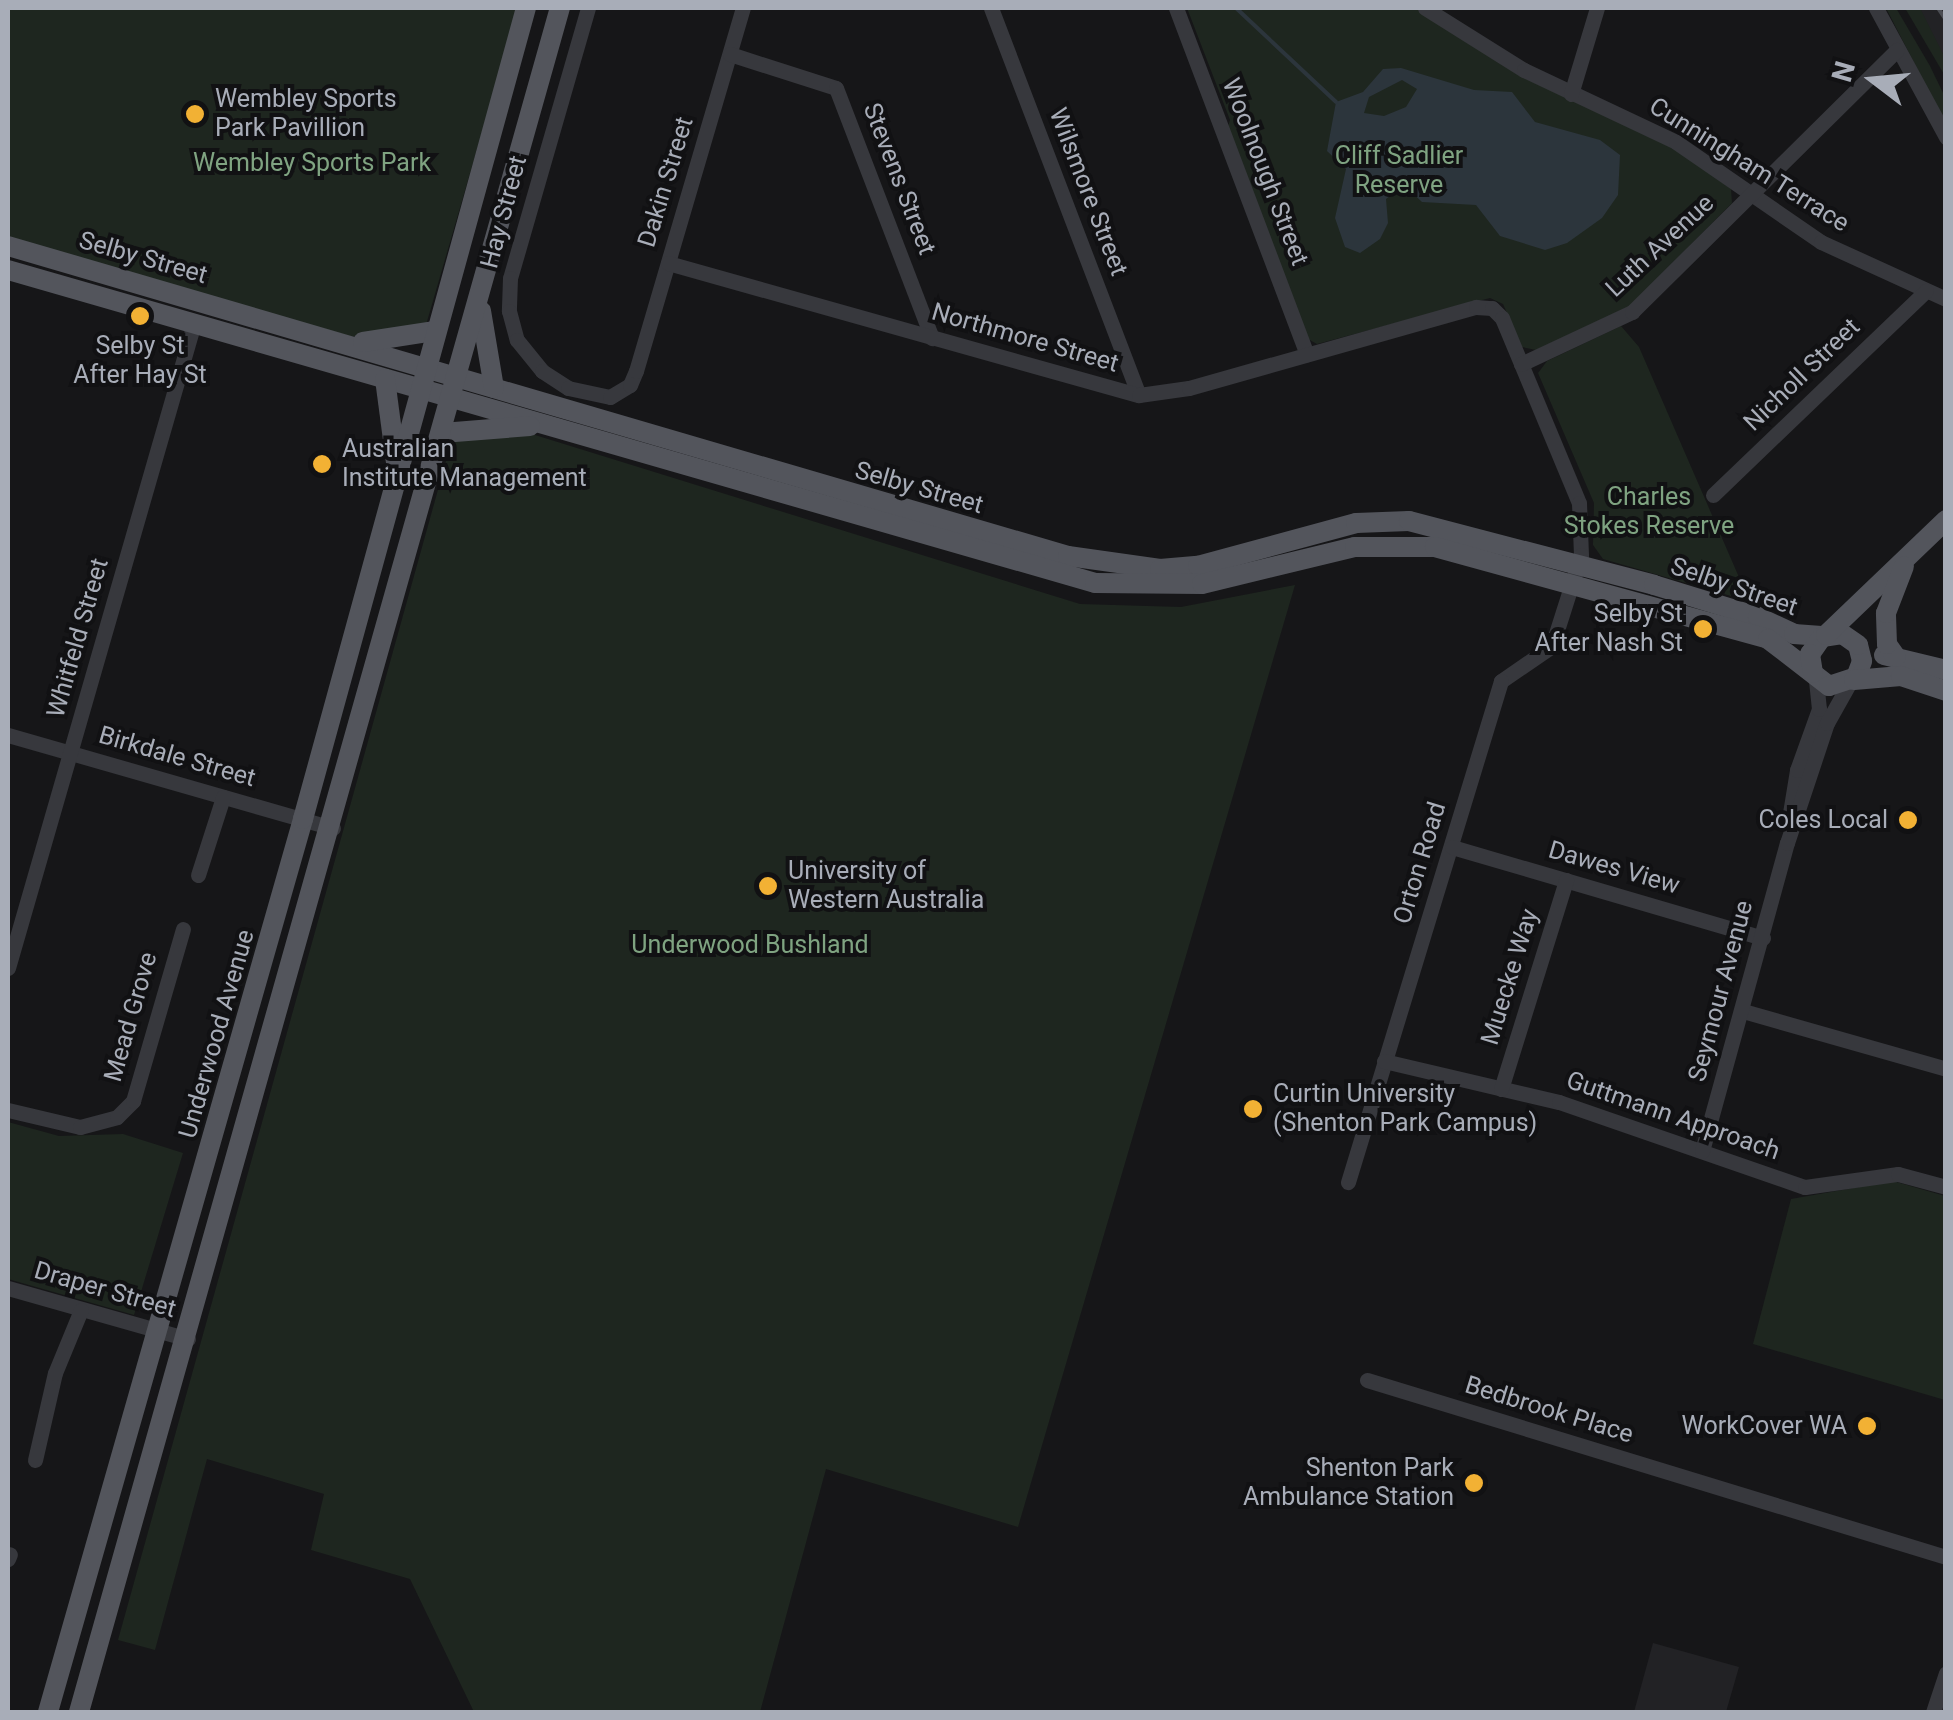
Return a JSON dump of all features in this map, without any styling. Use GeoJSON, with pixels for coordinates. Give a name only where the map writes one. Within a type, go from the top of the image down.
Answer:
{"type":"FeatureCollection","features":[{"type":"Feature","properties":{"kind":"main road","name":"Hay Street"},"geometry":{"type":"LineString","coordinates":[[428,367],[526,8]]}},
{"type":"Feature","properties":{"kind":"main road","name":"Hay Street"},"geometry":{"type":"LineString","coordinates":[[458,376],[560,8]]}},
{"type":"Feature","properties":{"kind":"main road","name":"Selby Street"},"geometry":{"type":"LineString","coordinates":[[8,246],[458,376],[667,452]]}},
{"type":"Feature","properties":{"kind":"main road","name":"Selby Street"},"geometry":{"type":"LineString","coordinates":[[8,270],[542,425],[667,452],[884,514],[1095,583],[1146,588],[1202,584],[1355,547],[1410,544],[1576,573],[1758,617],[1794,634],[1825,636]]}},
{"type":"Feature","properties":{"kind":"main road"},"geometry":{"type":"LineString","coordinates":[[480,298],[494,388]]}},
{"type":"Feature","properties":{"kind":"main road"},"geometry":{"type":"LineString","coordinates":[[346,343],[435,331]]}},
{"type":"Feature","properties":{"kind":"main road","name":"Underwood Avenue"},"geometry":{"type":"LineString","coordinates":[[48,1712],[160,1330],[428,367]]}},
{"type":"Feature","properties":{"kind":"main road"},"geometry":{"type":"LineString","coordinates":[[79,1712],[333,828],[458,376]]}},
{"type":"Feature","properties":{"kind":"main road"},"geometry":{"type":"LineString","coordinates":[[386,379],[397,485]]}},
{"type":"Feature","properties":{"kind":"main road"},"geometry":{"type":"LineString","coordinates":[[442,433],[542,425]]}},
{"type":"Feature","properties":{"kind":"main road","name":"Selby Street"},"geometry":{"type":"LineString","coordinates":[[884,514],[1068,556],[1160,569],[1238,559],[1356,523],[1409,521],[1768,639],[1814,676]]}},
{"type":"Feature","properties":{"kind":"main road"},"geometry":{"type":"LineString","coordinates":[[1946,520],[1811,651],[1814,676],[1832,686],[1901,676],[1946,691]]}},
{"type":"Feature","properties":{"kind":"main road"},"geometry":{"type":"LineString","coordinates":[[1409,521],[1410,544]]}},
{"type":"Feature","properties":{"kind":"main road"},"geometry":{"type":"LineString","coordinates":[[1852,681],[1862,666],[1858,646],[1867,608],[1906,559]]}},
{"type":"Feature","properties":{"kind":"main road"},"geometry":{"type":"LineString","coordinates":[[1896,657],[1887,644],[1886,613],[1906,559]]}},
{"type":"Feature","properties":{"kind":"main road"},"geometry":{"type":"LineString","coordinates":[[1825,636],[1843,634],[1858,646],[1946,670]]}},
{"type":"Feature","properties":{"kind":"street","name":"Hay Street"},"geometry":{"type":"LineString","coordinates":[[588,8],[510,278],[509,311],[527,356],[568,388],[610,396],[630,385],[636,371]]}},
{"type":"Feature","properties":{"kind":"street","name":"Dakin Street"},"geometry":{"type":"LineString","coordinates":[[636,371],[744,8]]}},
{"type":"Feature","properties":{"kind":"street","name":"Wilsmore Street"},"geometry":{"type":"LineString","coordinates":[[991,8],[1139,395]]}},
{"type":"Feature","properties":{"kind":"street","name":"Woolnough Street"},"geometry":{"type":"LineString","coordinates":[[1176,8],[1307,354]]}},
{"type":"Feature","properties":{"kind":"street","name":"Cunningham Terrace"},"geometry":{"type":"LineString","coordinates":[[1425,8],[1571,94],[1676,142],[1822,242],[1946,299]]}},
{"type":"Feature","properties":{"kind":"street"},"geometry":{"type":"LineString","coordinates":[[1571,94],[1597,8]]}},
{"type":"Feature","properties":{"kind":"street"},"geometry":{"type":"LineString","coordinates":[[1876,8],[1946,137]]}},
{"type":"Feature","properties":{"kind":"street","name":"Luth Avenue"},"geometry":{"type":"LineString","coordinates":[[1522,364],[1632,312],[1897,50]]}},
{"type":"Feature","properties":{"kind":"street","name":"Stevens Street"},"geometry":{"type":"LineString","coordinates":[[730,54],[836,88],[932,338]]}},
{"type":"Feature","properties":{"kind":"street","name":"Northmore Street"},"geometry":{"type":"LineString","coordinates":[[668,262],[1139,395],[1485,306]]}},
{"type":"Feature","properties":{"kind":"street","name":"Nicholl Street"},"geometry":{"type":"LineString","coordinates":[[1713,495],[1926,291]]}},
{"type":"Feature","properties":{"kind":"street","name":"Orton Road"},"geometry":{"type":"LineString","coordinates":[[1348,1182],[1501,681],[1552,646],[1576,573],[1579,503],[1502,318],[1485,306]]}},
{"type":"Feature","properties":{"kind":"street","name":"Whitfeld Street"},"geometry":{"type":"LineString","coordinates":[[8,968],[194,323]]}},
{"type":"Feature","properties":{"kind":"street","name":"Seymour Avenue"},"geometry":{"type":"LineString","coordinates":[[1787,843],[1795,779],[1819,709],[1814,676]]}},
{"type":"Feature","properties":{"kind":"street","name":"Seymour Avenue"},"geometry":{"type":"LineString","coordinates":[[1702,1151],[1787,843],[1827,723],[1852,681]]}},
{"type":"Feature","properties":{"kind":"street","name":"Birkdale Street"},"geometry":{"type":"LineString","coordinates":[[8,735],[333,828]]}},
{"type":"Feature","properties":{"kind":"street"},"geometry":{"type":"LineString","coordinates":[[198,875],[223,796]]}},
{"type":"Feature","properties":{"kind":"street","name":"Dawes View"},"geometry":{"type":"LineString","coordinates":[[1452,847],[1763,938]]}},
{"type":"Feature","properties":{"kind":"street","name":"Muecke Way"},"geometry":{"type":"LineString","coordinates":[[1502,1089],[1566,880]]}},
{"type":"Feature","properties":{"kind":"street","name":"Mead Grove"},"geometry":{"type":"LineString","coordinates":[[8,1110],[63,1126],[94,1125],[117,1117],[133,1101],[183,929]]}},
{"type":"Feature","properties":{"kind":"street"},"geometry":{"type":"LineString","coordinates":[[1742,1010],[1946,1069]]}},
{"type":"Feature","properties":{"kind":"street","name":"Guttmann Approach"},"geometry":{"type":"LineString","coordinates":[[1384,1061],[1502,1089],[1809,1188],[1898,1174],[1946,1187]]}},
{"type":"Feature","properties":{"kind":"street","name":"Draper Street"},"geometry":{"type":"LineString","coordinates":[[8,1288],[188,1339]]}},
{"type":"Feature","properties":{"kind":"street"},"geometry":{"type":"LineString","coordinates":[[36,1460],[55,1374],[81,1310]]}},
{"type":"Feature","properties":{"kind":"street","name":"Bedbrook Place"},"geometry":{"type":"LineString","coordinates":[[1368,1380],[1946,1558]]}},
{"type":"Feature","properties":{"kind":"street"},"geometry":{"type":"LineString","coordinates":[[1933,1712],[1946,1672]]}},
{"type":"Feature","properties":{"kind":"shaded area"},"geometry":{"type":"Polygon","coordinates":[[[1920,8],[1945,8],[1945,58],[1918,14],[1920,8]]]}},
{"type":"Feature","properties":{"kind":"shaded area"},"geometry":{"type":"Polygon","coordinates":[[[1401,68],[1474,90],[1512,92],[1535,122],[1600,140],[1620,155],[1618,195],[1602,218],[1567,243],[1545,250],[1500,236],[1476,205],[1422,202],[1404,185],[1386,199],[1388,223],[1380,239],[1360,253],[1345,247],[1335,218],[1346,169],[1327,151],[1336,102],[1363,92],[1383,69],[1401,68]],[[1402,80],[1369,97],[1364,113],[1384,116],[1406,107],[1417,89],[1402,80]]]}},
{"type":"Feature","properties":{"kind":"shaded area"},"geometry":{"type":"Polygon","coordinates":[[[1653,1643],[1739,1667],[1726,1712],[1634,1712],[1653,1643]]]}},
{"type":"Feature","properties":{"kind":"green space","name":"Wembley Sports Park"},"geometry":{"type":"Polygon","coordinates":[[[8,8],[518,8],[426,325],[353,337],[8,239],[8,8]]]}},
{"type":"Feature","properties":{"kind":"green space","name":"Cliff Sadlier Reserve"},"geometry":{"type":"Polygon","coordinates":[[[1187,8],[1415,8],[1522,77],[1673,147],[1731,189],[1732,203],[1630,306],[1536,350],[1522,347],[1503,304],[1490,298],[1317,344],[1308,339],[1227,130],[1230,120],[1187,8]]]}},
{"type":"Feature","properties":{"kind":"green space"},"geometry":{"type":"Polygon","coordinates":[[[1886,8],[1896,8],[1930,66],[1945,97],[1945,123],[1886,8]]]}},
{"type":"Feature","properties":{"kind":"green space"},"geometry":{"type":"Polygon","coordinates":[[[1905,8],[1920,8],[1945,58],[1945,76],[1905,8]]]}},
{"type":"Feature","properties":{"kind":"green space","name":"Charles Stokes Reserve"},"geometry":{"type":"Polygon","coordinates":[[[1621,326],[1639,347],[1745,591],[1738,598],[1603,559],[1593,545],[1594,503],[1538,373],[1547,361],[1621,326]]]}},
{"type":"Feature","properties":{"kind":"green space","name":"Underwood Bushland"},"geometry":{"type":"Polygon","coordinates":[[[535,435],[1080,604],[1181,607],[1295,585],[1018,1527],[826,1469],[760,1712],[474,1712],[410,1579],[311,1550],[324,1494],[207,1459],[155,1650],[118,1640],[451,443],[464,436],[535,435]]]}},
{"type":"Feature","properties":{"kind":"green space"},"geometry":{"type":"Polygon","coordinates":[[[8,1122],[59,1136],[123,1134],[183,1153],[134,1315],[8,1279],[8,1122]]]}},
{"type":"Feature","properties":{"kind":"green space"},"geometry":{"type":"Polygon","coordinates":[[[1893,1181],[1945,1196],[1945,1400],[1753,1344],[1791,1199],[1893,1181]]]}},
{"type":"Feature","properties":{"kind":"waterway"},"geometry":{"type":"LineString","coordinates":[[1236,8],[1336,102]]}},
{"type":"Feature","properties":{"kind":"railway"},"geometry":{"type":"LineString","coordinates":[[1938,8],[1946,20]]}},
{"type":"Feature","properties":{"kind":"place","name":"Wembley Sports Park Pavillion"},"geometry":{"type":"Point","coordinates":[195,114]}},
{"type":"Feature","properties":{"kind":"place","name":"Selby St After Hay St"},"geometry":{"type":"Point","coordinates":[140,316]}},
{"type":"Feature","properties":{"kind":"place","name":"Australian Institute Management"},"geometry":{"type":"Point","coordinates":[322,464]}},
{"type":"Feature","properties":{"kind":"place","name":"Selby St After Nash St"},"geometry":{"type":"Point","coordinates":[1703,629]}},
{"type":"Feature","properties":{"kind":"place","name":"Coles Local"},"geometry":{"type":"Point","coordinates":[1908,820]}},
{"type":"Feature","properties":{"kind":"place","name":"University of Western Australia"},"geometry":{"type":"Point","coordinates":[768,886]}},
{"type":"Feature","properties":{"kind":"place","name":"Curtin University (Shenton Park Campus)"},"geometry":{"type":"Point","coordinates":[1253,1109]}},
{"type":"Feature","properties":{"kind":"place","name":"WorkCover WA"},"geometry":{"type":"Point","coordinates":[1867,1426]}},
{"type":"Feature","properties":{"kind":"place","name":"Shenton Park Ambulance Station"},"geometry":{"type":"Point","coordinates":[1474,1483]}}]}
